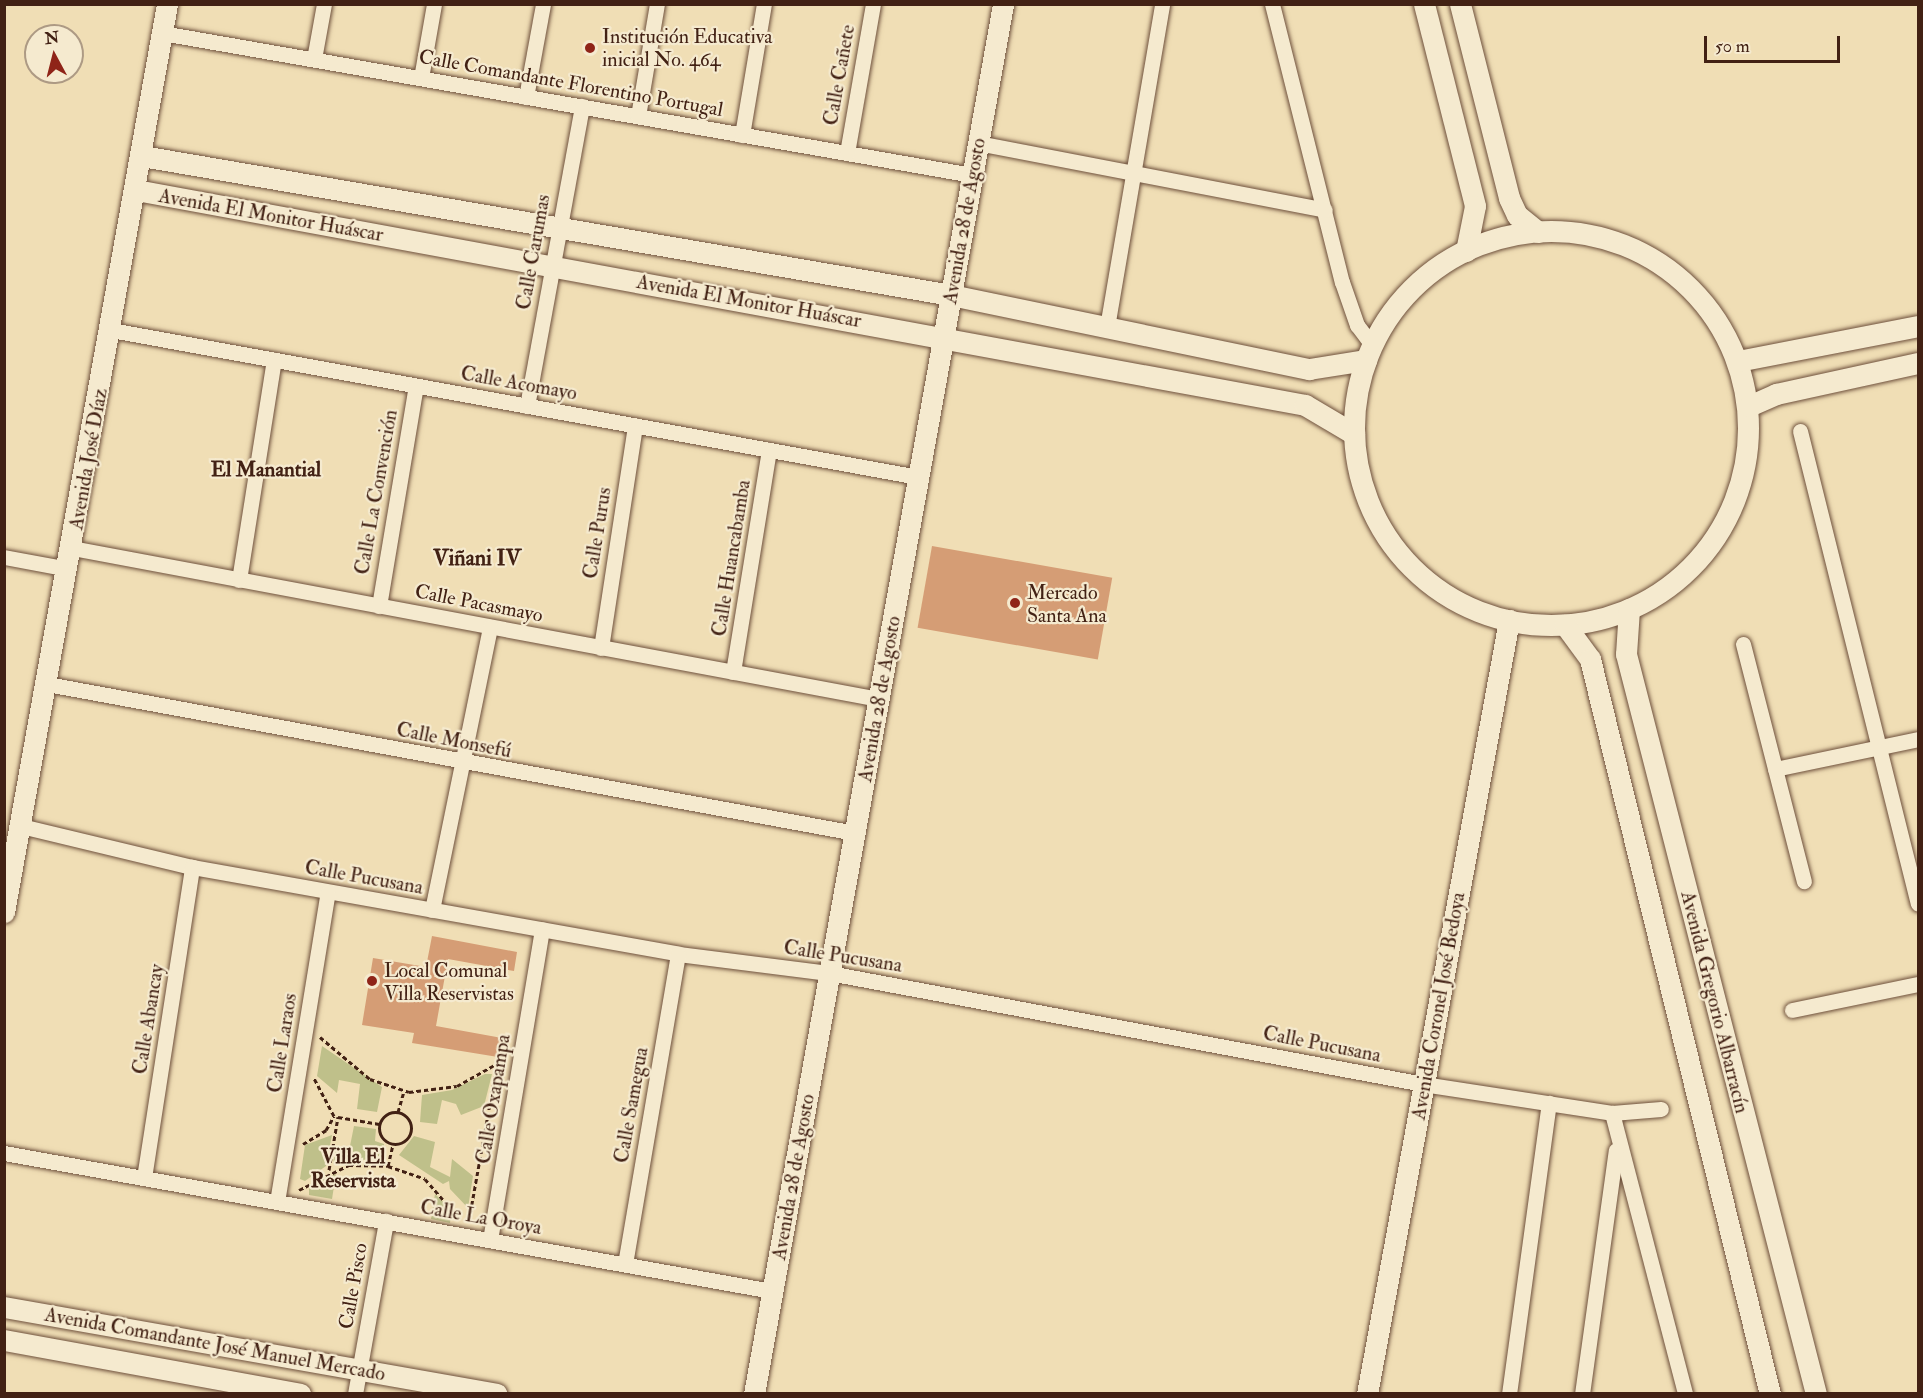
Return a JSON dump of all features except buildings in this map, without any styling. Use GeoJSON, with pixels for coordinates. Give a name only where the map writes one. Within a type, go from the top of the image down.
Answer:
{"type":"FeatureCollection","features":[{"type":"Feature","properties":{"kind":"street","name":"Avenida José Díaz"},"geometry":{"type":"LineString","coordinates":[[4,912],[70,559],[167,4]]}},
{"type":"Feature","properties":{"kind":"street"},"geometry":{"type":"LineString","coordinates":[[314,59],[324,4]]}},
{"type":"Feature","properties":{"kind":"street"},"geometry":{"type":"LineString","coordinates":[[421,78],[434,4]]}},
{"type":"Feature","properties":{"kind":"street"},"geometry":{"type":"LineString","coordinates":[[526,97],[543,4]]}},
{"type":"Feature","properties":{"kind":"street"},"geometry":{"type":"LineString","coordinates":[[638,116],[657,4]]}},
{"type":"Feature","properties":{"kind":"street"},"geometry":{"type":"LineString","coordinates":[[742,135],[764,4]]}},
{"type":"Feature","properties":{"kind":"street","name":"Calle Cañete"},"geometry":{"type":"LineString","coordinates":[[846,153],[873,4]]}},
{"type":"Feature","properties":{"kind":"street","name":"Avenida 28 de Agosto"},"geometry":{"type":"LineString","coordinates":[[754,1394],[1003,4]]}},
{"type":"Feature","properties":{"kind":"street"},"geometry":{"type":"LineString","coordinates":[[1107,327],[1162,4]]}},
{"type":"Feature","properties":{"kind":"street"},"geometry":{"type":"LineString","coordinates":[[1272,4],[1325,210],[1357,325],[1369,353]]}},
{"type":"Feature","properties":{"kind":"street"},"geometry":{"type":"LineString","coordinates":[[1424,4],[1475,206],[1466,251]]}},
{"type":"Feature","properties":{"kind":"street"},"geometry":{"type":"LineString","coordinates":[[1460,4],[1509,198],[1517,215],[1538,232]]}},
{"type":"Feature","properties":{"kind":"street","name":"Calle Comandante Florentino Portugal"},"geometry":{"type":"LineString","coordinates":[[162,33],[972,176]]}},
{"type":"Feature","properties":{"kind":"street","name":"Calle Carumas"},"geometry":{"type":"LineString","coordinates":[[527,406],[557,230],[582,106]]}},
{"type":"Feature","properties":{"kind":"street"},"geometry":{"type":"LineString","coordinates":[[978,143],[1325,210]]}},
{"type":"Feature","properties":{"kind":"street","name":"Avenida El Monitor Huáscar"},"geometry":{"type":"LineString","coordinates":[[142,156],[557,230],[951,295],[1309,369],[1369,353]]}},
{"type":"Feature","properties":{"kind":"street","name":"Avenida El Monitor Huáscar"},"geometry":{"type":"LineString","coordinates":[[136,190],[944,335],[1305,405],[1353,434]]}},
{"type":"Feature","properties":{"kind":"street"},"geometry":{"type":"LineString","coordinates":[[1538,232],[1612,241],[1646,256],[1704,303],[1738,361],[1749,406],[1748,452],[1721,530],[1696,562],[1665,589],[1629,609],[1565,625],[1509,620],[1450,598],[1392,545],[1371,511],[1353,434],[1369,353],[1405,296],[1466,251],[1538,232]]}},
{"type":"Feature","properties":{"kind":"street"},"geometry":{"type":"LineString","coordinates":[[1738,361],[1918,326]]}},
{"type":"Feature","properties":{"kind":"street","name":"Calle Acomayo"},"geometry":{"type":"LineString","coordinates":[[111,330],[918,477]]}},
{"type":"Feature","properties":{"kind":"street"},"geometry":{"type":"LineString","coordinates":[[239,580],[274,360]]}},
{"type":"Feature","properties":{"kind":"street"},"geometry":{"type":"LineString","coordinates":[[1749,406],[1776,394],[1918,363]]}},
{"type":"Feature","properties":{"kind":"street","name":"Calle La Convención"},"geometry":{"type":"LineString","coordinates":[[379,606],[416,386]]}},
{"type":"Feature","properties":{"kind":"street","name":"Calle Purus"},"geometry":{"type":"LineString","coordinates":[[601,648],[635,426]]}},
{"type":"Feature","properties":{"kind":"street"},"geometry":{"type":"LineString","coordinates":[[1800,431],[1918,903]]}},
{"type":"Feature","properties":{"kind":"street","name":"Calle Huancabamba"},"geometry":{"type":"LineString","coordinates":[[733,672],[769,450]]}},
{"type":"Feature","properties":{"kind":"street","name":"Calle Pacasmayo"},"geometry":{"type":"LineString","coordinates":[[4,557],[70,559],[239,580],[879,699]]}},
{"type":"Feature","properties":{"kind":"street","name":"Avenida Gregorio Albarracín"},"geometry":{"type":"LineString","coordinates":[[1629,609],[1626,654],[1816,1394]]}},
{"type":"Feature","properties":{"kind":"street","name":"Avenida Coronel José Bedoya"},"geometry":{"type":"LineString","coordinates":[[1367,1394],[1509,620]]}},
{"type":"Feature","properties":{"kind":"street","name":"Avenida Gregorio Albarracín"},"geometry":{"type":"LineString","coordinates":[[1565,625],[1590,659],[1770,1394]]}},
{"type":"Feature","properties":{"kind":"street"},"geometry":{"type":"LineString","coordinates":[[432,910],[464,764],[490,627]]}},
{"type":"Feature","properties":{"kind":"street"},"geometry":{"type":"LineString","coordinates":[[1743,644],[1804,881]]}},
{"type":"Feature","properties":{"kind":"street","name":"Calle Monsefú"},"geometry":{"type":"LineString","coordinates":[[47,684],[464,764],[855,833]]}},
{"type":"Feature","properties":{"kind":"street"},"geometry":{"type":"LineString","coordinates":[[1775,769],[1918,739]]}},
{"type":"Feature","properties":{"kind":"street","name":"Calle Pucusana"},"geometry":{"type":"LineString","coordinates":[[21,826],[192,867],[678,954],[829,973],[1423,1084],[1612,1113],[1661,1109]]}},
{"type":"Feature","properties":{"kind":"street","name":"Calle Abancay"},"geometry":{"type":"LineString","coordinates":[[144,1178],[192,867]]}},
{"type":"Feature","properties":{"kind":"street","name":"Calle Laraos"},"geometry":{"type":"LineString","coordinates":[[284,1199],[328,892]]}},
{"type":"Feature","properties":{"kind":"street","name":"Calle Oxapampa"},"geometry":{"type":"LineString","coordinates":[[490,1240],[542,929]]}},
{"type":"Feature","properties":{"kind":"street","name":"Calle Samegua"},"geometry":{"type":"LineString","coordinates":[[625,1264],[678,954]]}},
{"type":"Feature","properties":{"kind":"street"},"geometry":{"type":"LineString","coordinates":[[1792,1010],[1918,984]]}},
{"type":"Feature","properties":{"kind":"street"},"geometry":{"type":"LineString","coordinates":[[1509,1394],[1549,1103]]}},
{"type":"Feature","properties":{"kind":"street"},"geometry":{"type":"LineString","coordinates":[[1612,1113],[1617,1143],[1685,1394]]}},
{"type":"Feature","properties":{"kind":"street"},"geometry":{"type":"LineString","coordinates":[[1582,1394],[1617,1143]]}},
{"type":"Feature","properties":{"kind":"street","name":"Calle La Oroya"},"geometry":{"type":"LineString","coordinates":[[4,1153],[144,1178],[284,1199],[386,1221],[772,1291]]}},
{"type":"Feature","properties":{"kind":"street","name":"Calle Pisco"},"geometry":{"type":"LineString","coordinates":[[355,1394],[386,1221]]}},
{"type":"Feature","properties":{"kind":"street","name":"Avenida Comandante José Manuel Mercado"},"geometry":{"type":"LineString","coordinates":[[4,1307],[495,1394]]}},
{"type":"Feature","properties":{"kind":"street","name":"Avenida Comandante José Manuel Mercado"},"geometry":{"type":"LineString","coordinates":[[4,1340],[300,1394]]}},
{"type":"Feature","properties":{"kind":"path"},"geometry":{"type":"LineString","coordinates":[[284,1199],[329,1170],[388,1166],[425,1179],[443,1193],[467,1231],[498,1063],[457,1086],[404,1091],[370,1079],[319,1036]]}},
{"type":"Feature","properties":{"kind":"path"},"geometry":{"type":"LineString","coordinates":[[311,1074],[327,1094],[336,1117],[329,1170]]}},
{"type":"Feature","properties":{"kind":"path"},"geometry":{"type":"LineString","coordinates":[[398,1112],[404,1091]]}},
{"type":"Feature","properties":{"kind":"path"},"geometry":{"type":"LineString","coordinates":[[379,1124],[387,1114],[398,1112]]}},
{"type":"Feature","properties":{"kind":"path"},"geometry":{"type":"LineString","coordinates":[[379,1124],[382,1138],[393,1144],[406,1140],[411,1127],[398,1112]]}},
{"type":"Feature","properties":{"kind":"path"},"geometry":{"type":"LineString","coordinates":[[336,1117],[379,1124]]}},
{"type":"Feature","properties":{"kind":"path"},"geometry":{"type":"LineString","coordinates":[[300,1145],[326,1130],[336,1117]]}},
{"type":"Feature","properties":{"kind":"path"},"geometry":{"type":"LineString","coordinates":[[388,1166],[393,1144]]}},
{"type":"Feature","properties":{"kind":"green space"},"geometry":{"type":"Polygon","coordinates":[[[322,1046],[382,1087],[377,1112],[357,1109],[360,1084],[339,1080],[337,1093],[317,1076],[322,1046]]]}},
{"type":"Feature","properties":{"kind":"green space"},"geometry":{"type":"Polygon","coordinates":[[[485,1074],[492,1074],[484,1106],[461,1115],[456,1104],[442,1100],[437,1124],[420,1122],[422,1095],[452,1090],[485,1074]]]}},
{"type":"Feature","properties":{"kind":"green space"},"geometry":{"type":"Polygon","coordinates":[[[354,1126],[376,1129],[375,1141],[384,1144],[384,1151],[377,1158],[333,1164],[335,1151],[349,1151],[354,1126]]]}},
{"type":"Feature","properties":{"kind":"green space"},"geometry":{"type":"Polygon","coordinates":[[[332,1135],[326,1166],[305,1181],[300,1179],[305,1145],[332,1135]]]}},
{"type":"Feature","properties":{"kind":"green space"},"geometry":{"type":"Polygon","coordinates":[[[414,1136],[435,1142],[430,1167],[450,1177],[452,1159],[473,1176],[468,1208],[450,1189],[449,1181],[443,1184],[399,1155],[414,1136]]]}},
{"type":"Feature","properties":{"kind":"green space"},"geometry":{"type":"Polygon","coordinates":[[[336,1174],[332,1199],[309,1195],[309,1186],[336,1174]]]}},
{"type":"Feature","properties":{"kind":"green space"},"geometry":{"type":"Polygon","coordinates":[[[435,1194],[452,1210],[450,1223],[431,1219],[435,1194]]]}},
{"type":"Feature","properties":{"kind":"place","name":"Institución Educativa inicial No. 464"},"geometry":{"type":"Point","coordinates":[590,48]}},
{"type":"Feature","properties":{"kind":"place","name":"Mercado Santa Ana"},"geometry":{"type":"Point","coordinates":[1015,603]}},
{"type":"Feature","properties":{"kind":"place","name":"Local Comunal Villa Reservistas"},"geometry":{"type":"Point","coordinates":[372,981]}},
{"type":"Feature","properties":{"kind":"district","name":"El Manantial"},"geometry":{"type":"Point","coordinates":[266,470]}},
{"type":"Feature","properties":{"kind":"district","name":"Viñani IV"},"geometry":{"type":"Point","coordinates":[477,559]}},
{"type":"Feature","properties":{"kind":"district","name":"Villa El Reservista"},"geometry":{"type":"Point","coordinates":[353,1169]}}]}
